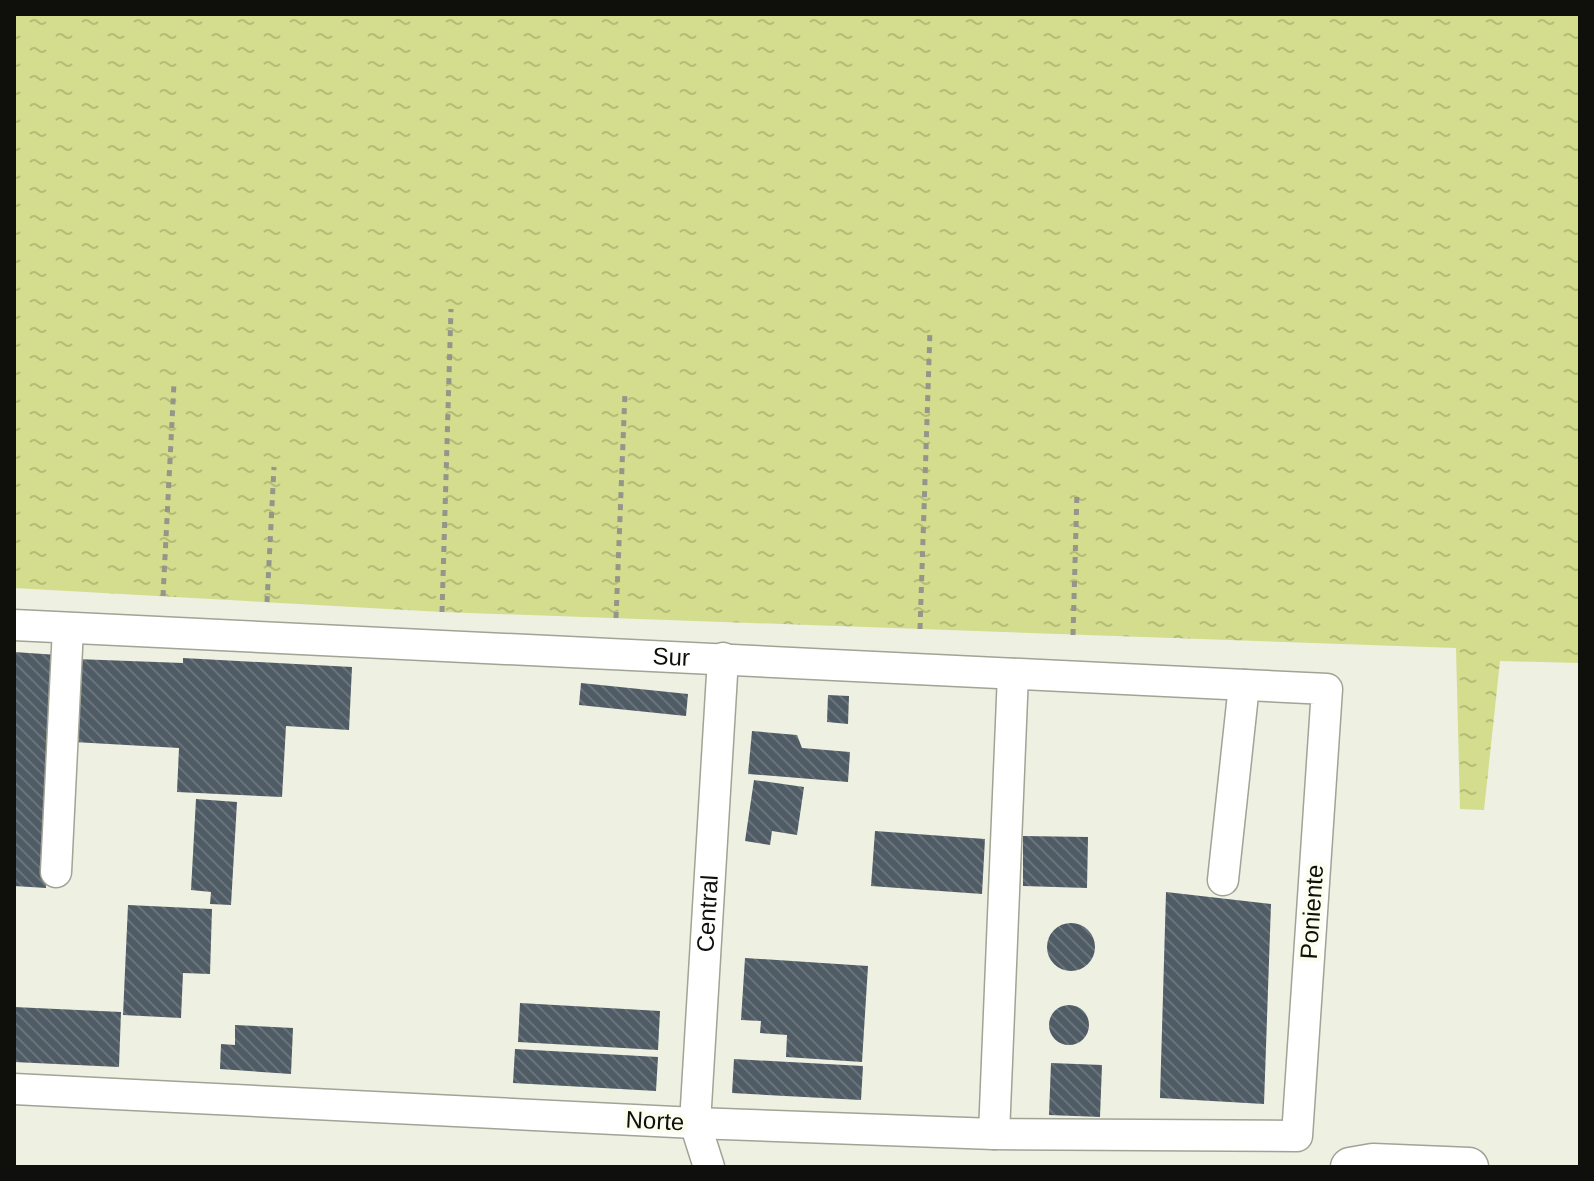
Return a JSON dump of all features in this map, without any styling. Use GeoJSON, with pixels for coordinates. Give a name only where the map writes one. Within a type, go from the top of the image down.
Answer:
{"type":"FeatureCollection","features":[{"type":"Feature","properties":{"kind":"main road"},"geometry":{"type":"LineString","coordinates":[[1350,1167],[1373,1163],[1469,1167]]}},
{"type":"Feature","properties":{"kind":"street","name":"Sur"},"geometry":{"type":"LineString","coordinates":[[14,625],[1327,689]]}},
{"type":"Feature","properties":{"kind":"street"},"geometry":{"type":"LineString","coordinates":[[56,872],[68,628]]}},
{"type":"Feature","properties":{"kind":"street","name":"Central"},"geometry":{"type":"LineString","coordinates":[[709,1167],[695,1123],[723,658]]}},
{"type":"Feature","properties":{"kind":"street"},"geometry":{"type":"LineString","coordinates":[[994,1134],[1013,674]]}},
{"type":"Feature","properties":{"kind":"street"},"geometry":{"type":"LineString","coordinates":[[1223,880],[1244,685]]}},
{"type":"Feature","properties":{"kind":"street","name":"Poniente"},"geometry":{"type":"LineString","coordinates":[[1297,1136],[1327,689]]}},
{"type":"Feature","properties":{"kind":"street","name":"Norte"},"geometry":{"type":"LineString","coordinates":[[14,1089],[695,1123],[994,1134],[1297,1136]]}},
{"type":"Feature","properties":{"kind":"path"},"geometry":{"type":"LineString","coordinates":[[442,612],[451,309]]}},
{"type":"Feature","properties":{"kind":"path"},"geometry":{"type":"LineString","coordinates":[[920,629],[930,330]]}},
{"type":"Feature","properties":{"kind":"path"},"geometry":{"type":"LineString","coordinates":[[163,596],[174,383]]}},
{"type":"Feature","properties":{"kind":"path"},"geometry":{"type":"LineString","coordinates":[[616,618],[625,392]]}},
{"type":"Feature","properties":{"kind":"path"},"geometry":{"type":"LineString","coordinates":[[267,602],[274,467]]}},
{"type":"Feature","properties":{"kind":"path"},"geometry":{"type":"LineString","coordinates":[[1073,635],[1077,491]]}},
{"type":"Feature","properties":{"kind":"water"},"geometry":{"type":"Polygon","coordinates":[[[14,14],[1580,14],[1580,663],[1500,661],[1484,810],[1460,809],[1456,648],[442,612],[14,588],[14,14]]]}},
{"type":"Feature","properties":{"kind":"building"},"geometry":{"type":"Polygon","coordinates":[[[14,652],[58,655],[46,888],[14,886],[14,652]]]}},
{"type":"Feature","properties":{"kind":"building"},"geometry":{"type":"Polygon","coordinates":[[[183,658],[352,667],[349,730],[286,726],[282,797],[177,792],[179,748],[74,742],[76,659],[183,663],[183,658]]]}},
{"type":"Feature","properties":{"kind":"building"},"geometry":{"type":"Polygon","coordinates":[[[581,683],[688,694],[686,716],[579,705],[581,683]]]}},
{"type":"Feature","properties":{"kind":"building"},"geometry":{"type":"Polygon","coordinates":[[[828,695],[849,696],[848,724],[827,722],[828,695]]]}},
{"type":"Feature","properties":{"kind":"building"},"geometry":{"type":"Polygon","coordinates":[[[752,731],[797,735],[802,748],[850,752],[848,782],[748,774],[752,731]]]}},
{"type":"Feature","properties":{"kind":"building"},"geometry":{"type":"Polygon","coordinates":[[[754,780],[804,787],[797,835],[772,831],[770,845],[745,841],[754,780]]]}},
{"type":"Feature","properties":{"kind":"building"},"geometry":{"type":"Polygon","coordinates":[[[196,799],[237,802],[231,905],[210,904],[211,892],[191,890],[196,799]]]}},
{"type":"Feature","properties":{"kind":"building"},"geometry":{"type":"Polygon","coordinates":[[[875,831],[985,839],[982,894],[871,886],[875,831]]]}},
{"type":"Feature","properties":{"kind":"building"},"geometry":{"type":"Polygon","coordinates":[[[1023,836],[1088,837],[1087,888],[1023,886],[1023,836]]]}},
{"type":"Feature","properties":{"kind":"building"},"geometry":{"type":"Polygon","coordinates":[[[1166,892],[1271,904],[1264,1104],[1160,1098],[1166,892]]]}},
{"type":"Feature","properties":{"kind":"building"},"geometry":{"type":"Polygon","coordinates":[[[128,905],[212,909],[210,974],[183,973],[181,1018],[123,1015],[128,905]]]}},
{"type":"Feature","properties":{"kind":"building"},"geometry":{"type":"Polygon","coordinates":[[[1071,923],[1088,930],[1095,947],[1088,964],[1071,971],[1054,964],[1047,947],[1054,930],[1071,923]]]}},
{"type":"Feature","properties":{"kind":"building"},"geometry":{"type":"Polygon","coordinates":[[[745,958],[868,966],[862,1062],[786,1057],[787,1035],[760,1033],[761,1021],[741,1020],[745,958]]]}},
{"type":"Feature","properties":{"kind":"building"},"geometry":{"type":"Polygon","coordinates":[[[520,1003],[660,1011],[658,1050],[518,1042],[520,1003]]]}},
{"type":"Feature","properties":{"kind":"building"},"geometry":{"type":"Polygon","coordinates":[[[1069,1005],[1083,1011],[1089,1025],[1083,1039],[1069,1045],[1055,1039],[1049,1025],[1055,1011],[1069,1005]]]}},
{"type":"Feature","properties":{"kind":"building"},"geometry":{"type":"Polygon","coordinates":[[[14,1007],[121,1012],[119,1067],[14,1062],[14,1007]]]}},
{"type":"Feature","properties":{"kind":"building"},"geometry":{"type":"Polygon","coordinates":[[[235,1025],[293,1028],[291,1074],[220,1069],[221,1044],[235,1045],[235,1025]]]}},
{"type":"Feature","properties":{"kind":"building"},"geometry":{"type":"Polygon","coordinates":[[[515,1049],[658,1057],[656,1091],[513,1083],[515,1049]]]}},
{"type":"Feature","properties":{"kind":"building"},"geometry":{"type":"Polygon","coordinates":[[[734,1059],[863,1066],[861,1100],[732,1093],[734,1059]]]}},
{"type":"Feature","properties":{"kind":"building"},"geometry":{"type":"Polygon","coordinates":[[[1051,1063],[1102,1065],[1100,1117],[1049,1115],[1051,1063]]]}}]}
